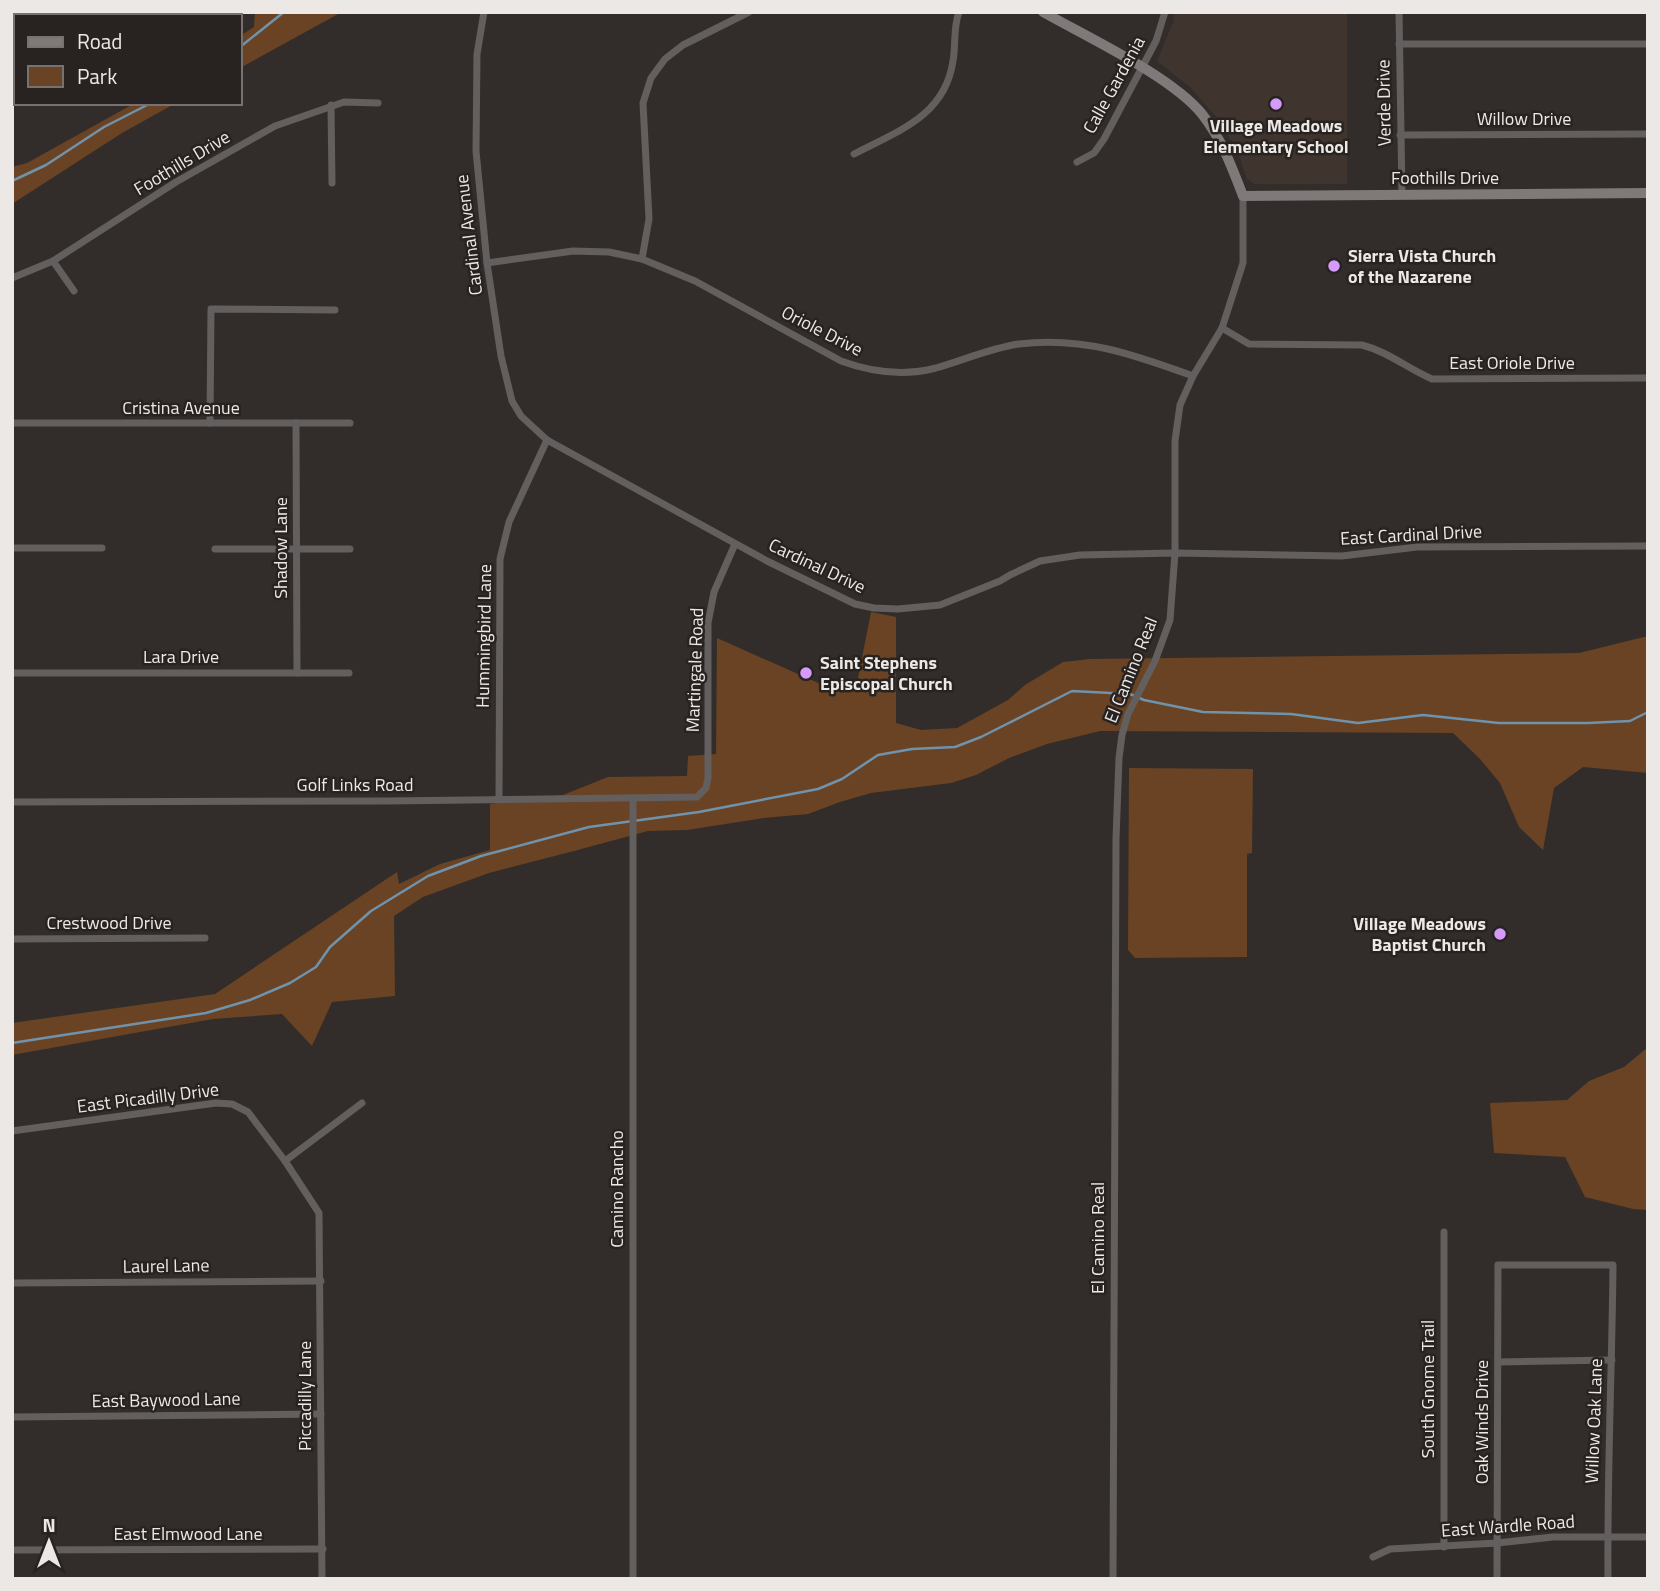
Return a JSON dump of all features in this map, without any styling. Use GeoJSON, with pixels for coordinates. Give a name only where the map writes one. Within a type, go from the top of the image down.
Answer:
{"type":"FeatureCollection","features":[{"type":"Feature","properties":{"kind":"street","name":"Cardinal Avenue"},"geometry":{"type":"LineString","coordinates":[[484,12],[477,54],[476,151],[501,356],[512,401],[521,416],[547,440]]}},
{"type":"Feature","properties":{"kind":"street"},"geometry":{"type":"LineString","coordinates":[[642,259],[649,219],[643,103],[651,78],[665,60],[683,45],[749,12]]}},
{"type":"Feature","properties":{"kind":"street"},"geometry":{"type":"LineString","coordinates":[[854,154],[913,124],[935,104],[949,82],[959,12]]}},
{"type":"Feature","properties":{"kind":"street","name":"El Camino Real"},"geometry":{"type":"LineString","coordinates":[[1042,12],[1142,68],[1184,96],[1202,114],[1220,140],[1243,196],[1243,263],[1222,328],[1193,376],[1180,405],[1175,441],[1175,553],[1170,620],[1155,661],[1134,702],[1122,735],[1119,758],[1116,839],[1113,1579]]}},
{"type":"Feature","properties":{"kind":"street","name":"Calle Gardenia"},"geometry":{"type":"LineString","coordinates":[[1077,162],[1094,153],[1104,139],[1156,41],[1165,12]]}},
{"type":"Feature","properties":{"kind":"street","name":"Verde Drive"},"geometry":{"type":"LineString","coordinates":[[1399,12],[1402,194]]}},
{"type":"Feature","properties":{"kind":"street"},"geometry":{"type":"LineString","coordinates":[[1399,44],[1648,44]]}},
{"type":"Feature","properties":{"kind":"street","name":"Foothills Drive"},"geometry":{"type":"LineString","coordinates":[[12,278],[53,261],[176,182],[275,126],[344,102],[378,103]]}},
{"type":"Feature","properties":{"kind":"street"},"geometry":{"type":"LineString","coordinates":[[331,106],[332,183]]}},
{"type":"Feature","properties":{"kind":"street","name":"Willow Drive"},"geometry":{"type":"LineString","coordinates":[[1400,135],[1648,134]]}},
{"type":"Feature","properties":{"kind":"street","name":"Foothills Drive"},"geometry":{"type":"LineString","coordinates":[[1243,196],[1648,193]]}},
{"type":"Feature","properties":{"kind":"street","name":"Oriole Drive"},"geometry":{"type":"LineString","coordinates":[[488,263],[573,251],[609,252],[642,259],[695,281],[841,362],[864,369],[934,369],[1000,348],[1021,344],[1058,343],[1126,352],[1193,376]]}},
{"type":"Feature","properties":{"kind":"street"},"geometry":{"type":"LineString","coordinates":[[53,261],[75,291]]}},
{"type":"Feature","properties":{"kind":"street"},"geometry":{"type":"LineString","coordinates":[[210,423],[211,309],[335,310]]}},
{"type":"Feature","properties":{"kind":"street","name":"East Oriole Drive"},"geometry":{"type":"LineString","coordinates":[[1222,328],[1249,344],[1363,345],[1380,350],[1412,371],[1432,379],[1648,378]]}},
{"type":"Feature","properties":{"kind":"street","name":"Cristina Avenue"},"geometry":{"type":"LineString","coordinates":[[12,423],[350,423]]}},
{"type":"Feature","properties":{"kind":"street","name":"Shadow Lane"},"geometry":{"type":"LineString","coordinates":[[296,423],[297,673]]}},
{"type":"Feature","properties":{"kind":"street","name":"Cardinal Drive"},"geometry":{"type":"LineString","coordinates":[[547,440],[735,544],[855,604],[874,608],[898,610],[955,601],[1027,566],[1057,557],[1175,553]]}},
{"type":"Feature","properties":{"kind":"street","name":"Hummingbird Lane"},"geometry":{"type":"LineString","coordinates":[[499,799],[500,559],[509,522],[547,440]]}},
{"type":"Feature","properties":{"kind":"street","name":"Martingale Road"},"geometry":{"type":"LineString","coordinates":[[697,797],[706,788],[708,778],[708,622],[714,592],[735,544]]}},
{"type":"Feature","properties":{"kind":"street","name":"East Cardinal Drive"},"geometry":{"type":"LineString","coordinates":[[1175,553],[1342,556],[1427,547],[1648,546]]}},
{"type":"Feature","properties":{"kind":"street"},"geometry":{"type":"LineString","coordinates":[[12,548],[102,548]]}},
{"type":"Feature","properties":{"kind":"street"},"geometry":{"type":"LineString","coordinates":[[215,549],[350,549]]}},
{"type":"Feature","properties":{"kind":"street","name":"Lara Drive"},"geometry":{"type":"LineString","coordinates":[[12,674],[349,673]]}},
{"type":"Feature","properties":{"kind":"street","name":"Golf Links Road"},"geometry":{"type":"LineString","coordinates":[[12,802],[697,797]]}},
{"type":"Feature","properties":{"kind":"street","name":"Camino Rancho"},"geometry":{"type":"LineString","coordinates":[[633,799],[633,1579]]}},
{"type":"Feature","properties":{"kind":"street","name":"Crestwood Drive"},"geometry":{"type":"LineString","coordinates":[[12,939],[205,938]]}},
{"type":"Feature","properties":{"kind":"street","name":"East Picadilly Drive"},"geometry":{"type":"LineString","coordinates":[[12,1131],[216,1103],[232,1104],[248,1112],[319,1213]]}},
{"type":"Feature","properties":{"kind":"street"},"geometry":{"type":"LineString","coordinates":[[285,1161],[362,1103]]}},
{"type":"Feature","properties":{"kind":"street","name":"Piccadilly Lane"},"geometry":{"type":"LineString","coordinates":[[319,1213],[323,1579]]}},
{"type":"Feature","properties":{"kind":"street","name":"South Gnome Trail"},"geometry":{"type":"LineString","coordinates":[[1444,1232],[1444,1547]]}},
{"type":"Feature","properties":{"kind":"street","name":"Oak Winds Drive"},"geometry":{"type":"LineString","coordinates":[[1497,1579],[1498,1265],[1613,1265]]}},
{"type":"Feature","properties":{"kind":"street","name":"Willow Oak Lane"},"geometry":{"type":"LineString","coordinates":[[1608,1579],[1607,1471],[1613,1265]]}},
{"type":"Feature","properties":{"kind":"street","name":"Laurel Lane"},"geometry":{"type":"LineString","coordinates":[[12,1283],[321,1281]]}},
{"type":"Feature","properties":{"kind":"street"},"geometry":{"type":"LineString","coordinates":[[1499,1362],[1612,1360]]}},
{"type":"Feature","properties":{"kind":"street","name":"East Baywood Lane"},"geometry":{"type":"LineString","coordinates":[[12,1417],[321,1414]]}},
{"type":"Feature","properties":{"kind":"street","name":"East Wardle Road"},"geometry":{"type":"LineString","coordinates":[[1373,1557],[1390,1549],[1553,1537],[1648,1537]]}},
{"type":"Feature","properties":{"kind":"street","name":"East Elmwood Lane"},"geometry":{"type":"LineString","coordinates":[[12,1550],[323,1549]]}},
{"type":"Feature","properties":{"kind":"shaded area","name":"Village Meadows Elementary School"},"geometry":{"type":"Polygon","coordinates":[[[1173,12],[1347,12],[1347,184],[1254,184],[1247,179],[1238,153],[1219,120],[1190,87],[1157,61],[1174,20],[1173,12]]]}},
{"type":"Feature","properties":{"kind":"green space"},"geometry":{"type":"Polygon","coordinates":[[[255,12],[401,12],[340,13],[242,67],[242,35],[254,27],[255,12]]]}},
{"type":"Feature","properties":{"kind":"green space"},"geometry":{"type":"Polygon","coordinates":[[[131,105],[172,105],[122,133],[12,204],[12,167],[27,163],[131,105]]]}},
{"type":"Feature","properties":{"kind":"green space"},"geometry":{"type":"Polygon","coordinates":[[[871,612],[896,617],[896,723],[921,730],[957,728],[1008,700],[1025,685],[1063,662],[1090,659],[1579,653],[1648,636],[1648,773],[1583,767],[1554,788],[1543,850],[1519,827],[1500,783],[1453,733],[1100,731],[1047,744],[951,783],[871,793],[808,814],[687,830],[648,831],[489,873],[423,897],[394,916],[395,996],[332,1002],[312,1046],[282,1014],[213,1019],[12,1055],[12,1023],[215,994],[397,872],[399,884],[440,864],[490,850],[490,804],[563,795],[608,777],[687,776],[688,756],[716,754],[717,638],[825,686],[857,683],[871,612]]]}},
{"type":"Feature","properties":{"kind":"green space"},"geometry":{"type":"Polygon","coordinates":[[[1129,768],[1253,769],[1252,853],[1247,854],[1247,957],[1135,958],[1128,950],[1129,768]]]}},
{"type":"Feature","properties":{"kind":"green space"},"geometry":{"type":"Polygon","coordinates":[[[1648,1047],[1648,1210],[1585,1197],[1565,1157],[1494,1153],[1490,1103],[1567,1100],[1589,1081],[1624,1067],[1648,1047]]]}},
{"type":"Feature","properties":{"kind":"waterway"},"geometry":{"type":"LineString","coordinates":[[242,45],[284,12]]}},
{"type":"Feature","properties":{"kind":"waterway"},"geometry":{"type":"LineString","coordinates":[[12,181],[46,165],[104,127],[147,105]]}},
{"type":"Feature","properties":{"kind":"waterway"},"geometry":{"type":"LineString","coordinates":[[12,1043],[206,1013],[250,1000],[290,983],[316,967],[330,947],[371,911],[428,876],[481,856],[589,827],[699,812],[818,789],[842,779],[878,755],[912,749],[955,747],[981,737],[1072,691],[1130,694],[1144,700],[1203,712],[1291,714],[1358,723],[1423,715],[1499,723],[1588,723],[1630,721],[1648,712]]}},
{"type":"Feature","properties":{"kind":"place","name":"Village Meadows Elementary School"},"geometry":{"type":"Point","coordinates":[1276,104]}},
{"type":"Feature","properties":{"kind":"place","name":"Sierra Vista Church of the Nazarene"},"geometry":{"type":"Point","coordinates":[1334,266]}},
{"type":"Feature","properties":{"kind":"place","name":"Saint Stephens Episcopal Church"},"geometry":{"type":"Point","coordinates":[806,673]}},
{"type":"Feature","properties":{"kind":"place","name":"Village Meadows Baptist Church"},"geometry":{"type":"Point","coordinates":[1500,934]}}]}
